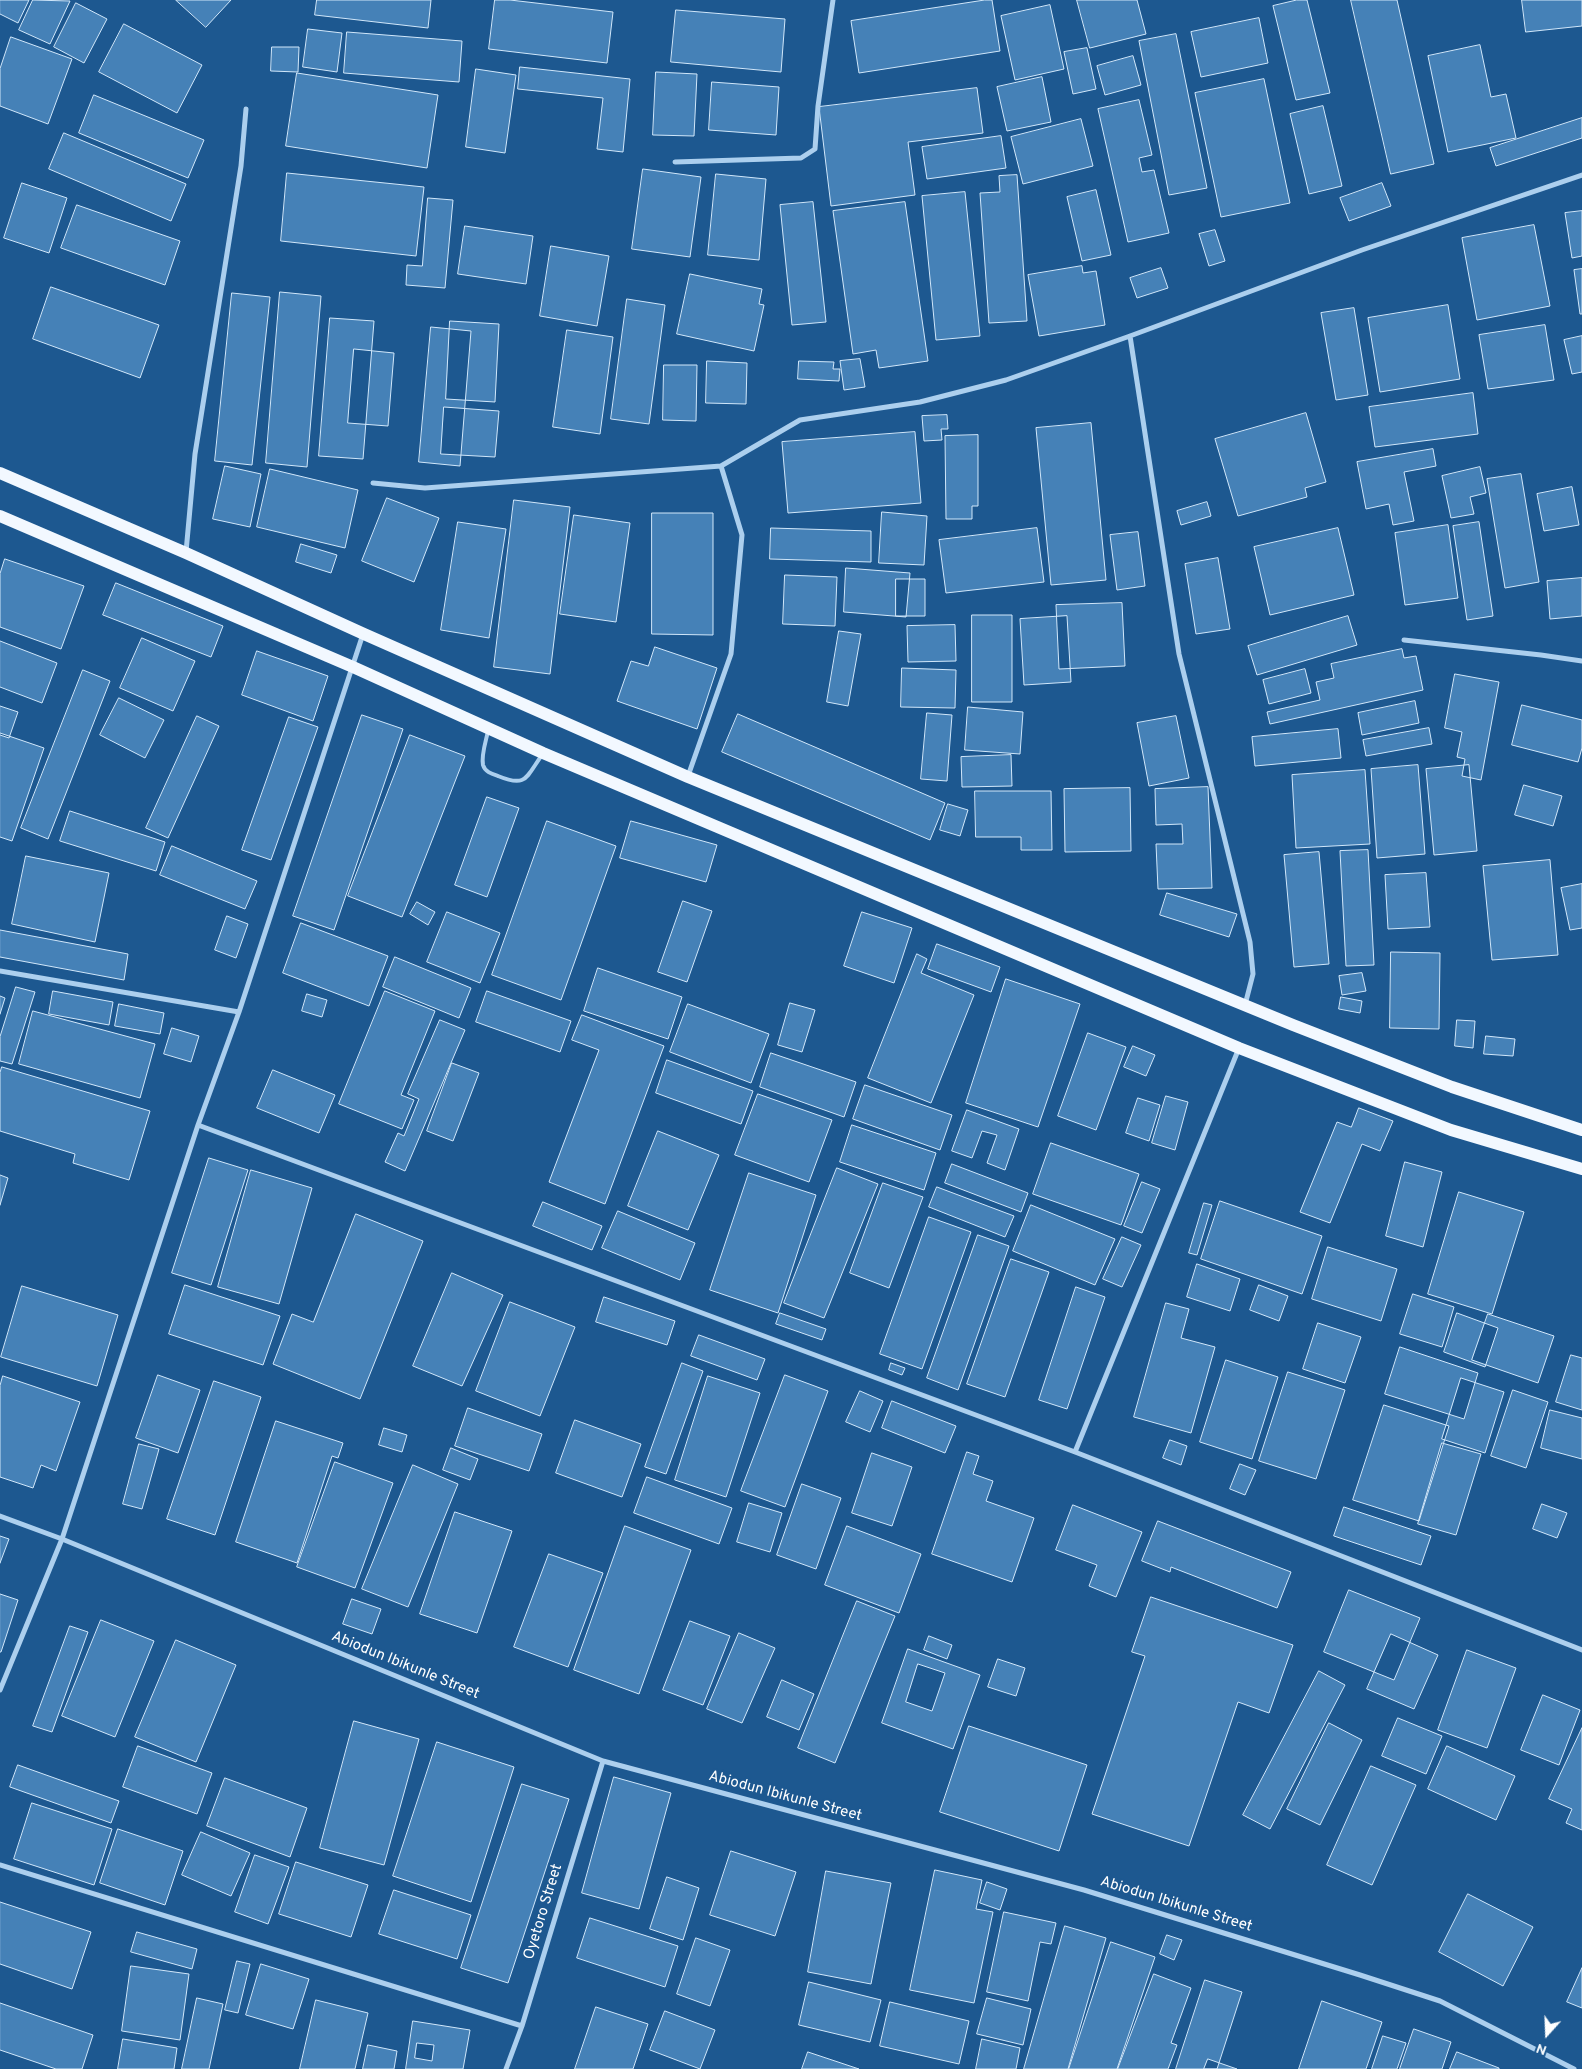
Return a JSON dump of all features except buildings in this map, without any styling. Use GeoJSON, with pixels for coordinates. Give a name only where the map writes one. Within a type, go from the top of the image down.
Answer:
{"type":"FeatureCollection","features":[{"type":"Feature","properties":{"kind":"main road"},"geometry":{"type":"LineString","coordinates":[[0,472],[688,777],[1245,1005],[1452,1087],[1582,1130]]}},
{"type":"Feature","properties":{"kind":"main road"},"geometry":{"type":"LineString","coordinates":[[0,516],[353,667],[543,753],[1239,1048],[1451,1130],[1582,1169]]}},
{"type":"Feature","properties":{"kind":"street"},"geometry":{"type":"LineString","coordinates":[[675,162],[801,158],[815,149],[818,106],[833,0]]}},
{"type":"Feature","properties":{"kind":"street"},"geometry":{"type":"LineString","coordinates":[[186,553],[195,454],[241,166],[246,109]]}},
{"type":"Feature","properties":{"kind":"street"},"geometry":{"type":"LineString","coordinates":[[373,483],[425,488],[720,466],[800,420],[920,402],[1006,380],[1362,250],[1582,175]]}},
{"type":"Feature","properties":{"kind":"street"},"geometry":{"type":"LineString","coordinates":[[1130,336],[1179,654],[1250,942],[1254,974],[1245,1005]]}},
{"type":"Feature","properties":{"kind":"street"},"geometry":{"type":"LineString","coordinates":[[688,777],[731,654],[742,535],[720,466]]}},
{"type":"Feature","properties":{"kind":"street"},"geometry":{"type":"LineString","coordinates":[[0,1690],[62,1539],[198,1126],[240,1012],[364,634]]}},
{"type":"Feature","properties":{"kind":"street"},"geometry":{"type":"LineString","coordinates":[[1404,640],[1541,655],[1582,662]]}},
{"type":"Feature","properties":{"kind":"street"},"geometry":{"type":"LineString","coordinates":[[0,971],[240,1012]]}},
{"type":"Feature","properties":{"kind":"street"},"geometry":{"type":"LineString","coordinates":[[1075,1452],[1239,1048]]}},
{"type":"Feature","properties":{"kind":"street"},"geometry":{"type":"LineString","coordinates":[[198,1126],[1075,1452],[1582,1650]]}},
{"type":"Feature","properties":{"kind":"street","name":"Abiodun Ibikunle Street"},"geometry":{"type":"LineString","coordinates":[[0,1516],[62,1539],[603,1761],[1084,1890],[1360,1975],[1440,2001],[1574,2069]]}},
{"type":"Feature","properties":{"kind":"street","name":"Oyetoro Street"},"geometry":{"type":"LineString","coordinates":[[506,2069],[522,2026],[603,1761]]}},
{"type":"Feature","properties":{"kind":"street"},"geometry":{"type":"LineString","coordinates":[[0,1864],[522,2026]]}},
{"type":"Feature","properties":{"kind":"lane"},"geometry":{"type":"LineString","coordinates":[[489,728],[483,762],[484,768],[488,772],[513,782],[520,782],[526,778],[543,753]]}}]}
